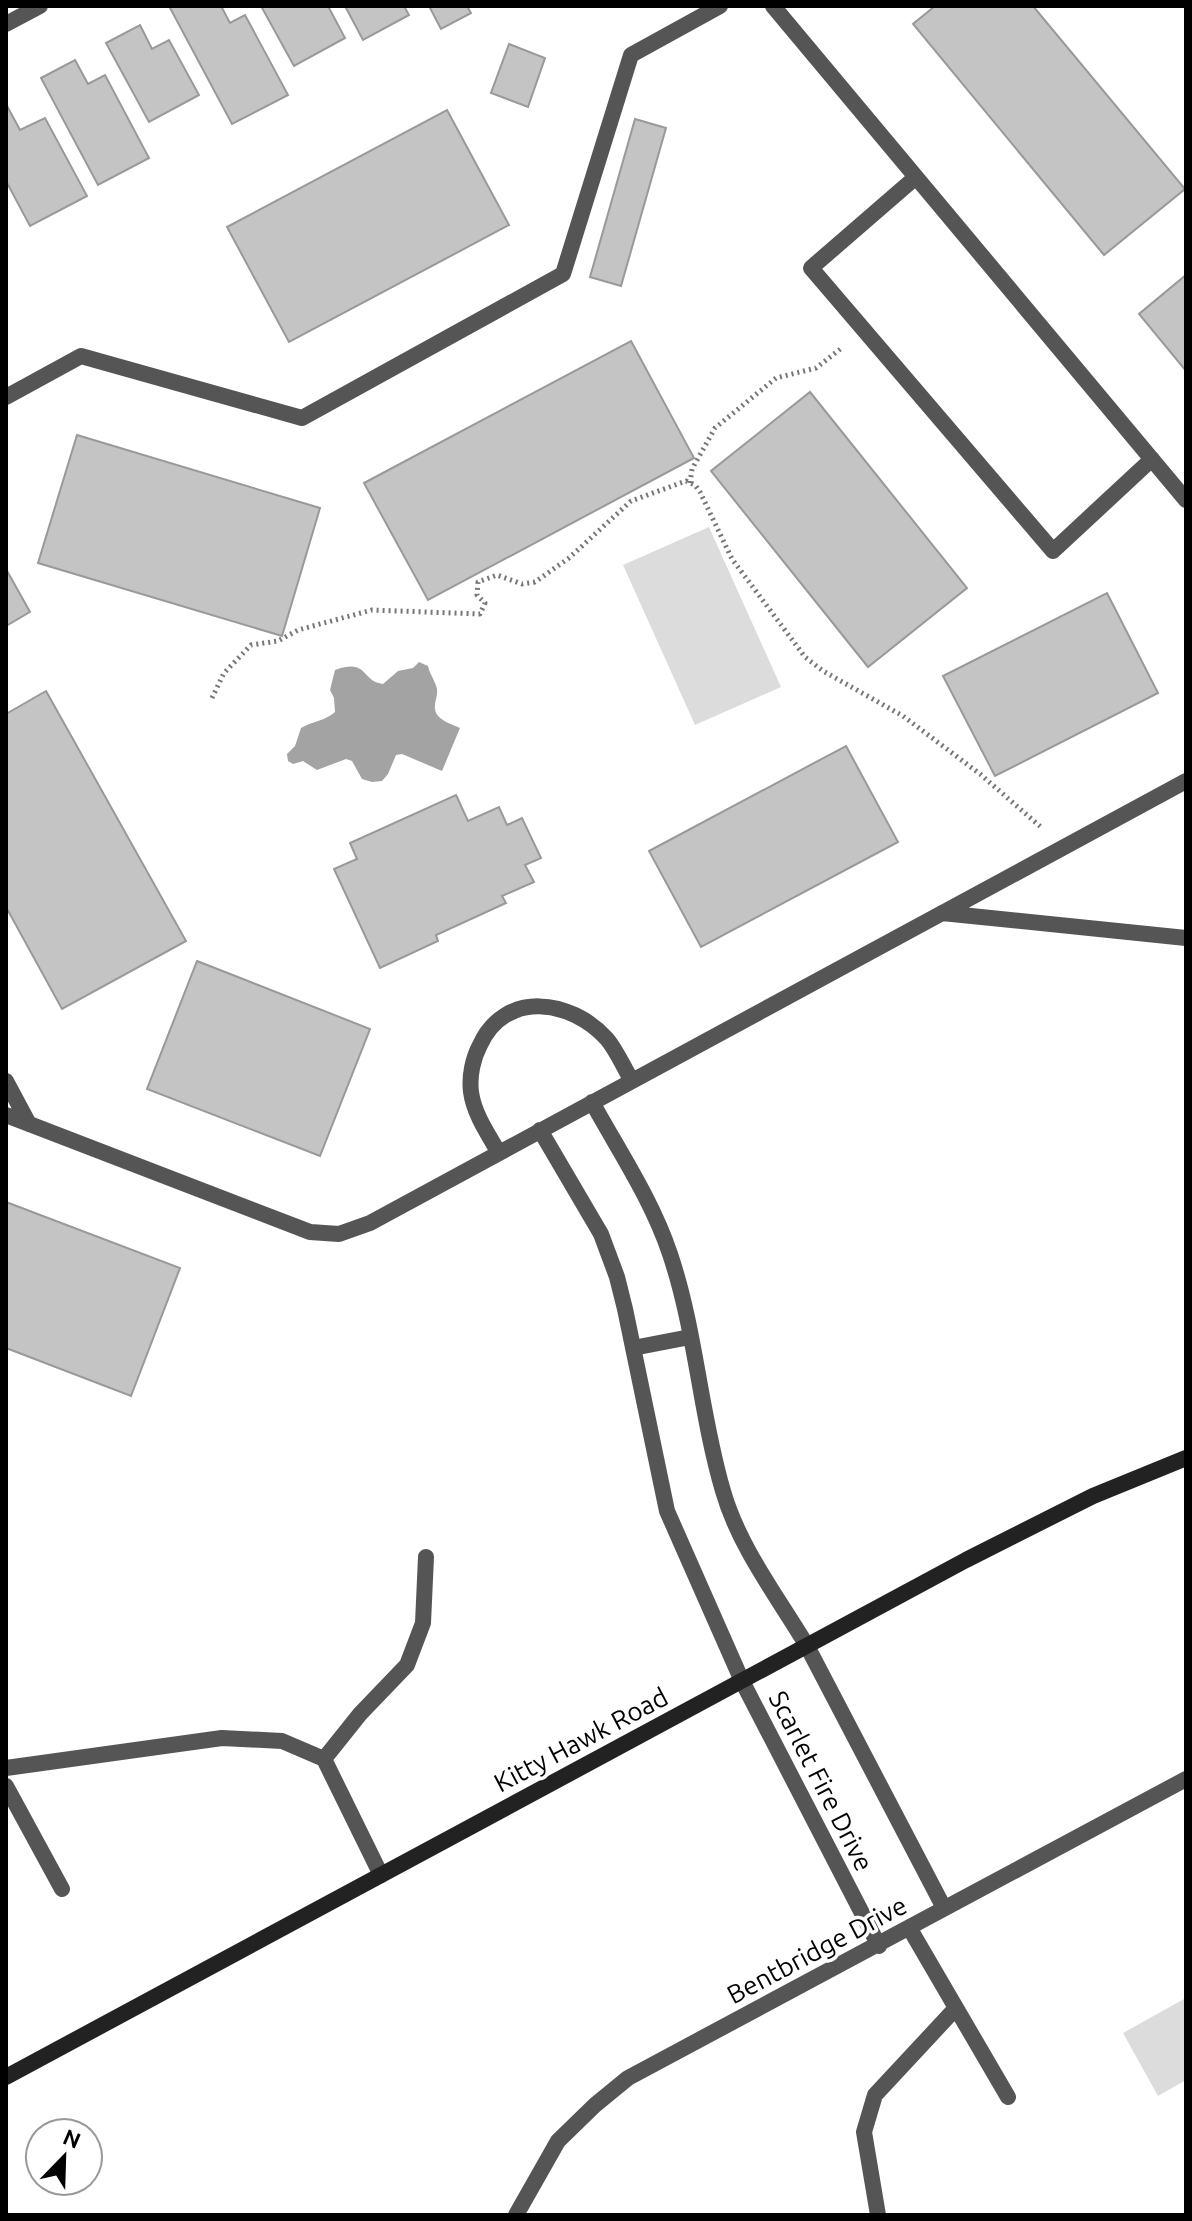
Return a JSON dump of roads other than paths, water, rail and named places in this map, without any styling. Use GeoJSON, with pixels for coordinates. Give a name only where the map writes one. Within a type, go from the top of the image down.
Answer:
{"type":"FeatureCollection","features":[{"type":"Feature","properties":{"kind":"main road","name":"Kitty Hawk Road"},"geometry":{"type":"LineString","coordinates":[[6,2077],[966,1560],[1093,1496],[1186,1458]]}},
{"type":"Feature","properties":{"kind":"street"},"geometry":{"type":"LineString","coordinates":[[6,24],[40,6]]}},
{"type":"Feature","properties":{"kind":"street"},"geometry":{"type":"LineString","coordinates":[[6,397],[81,356],[302,418],[563,274],[631,55],[720,6]]}},
{"type":"Feature","properties":{"kind":"street"},"geometry":{"type":"LineString","coordinates":[[773,6],[1186,500]]}},
{"type":"Feature","properties":{"kind":"street"},"geometry":{"type":"LineString","coordinates":[[916,177],[811,268],[1053,551],[1152,459]]}},
{"type":"Feature","properties":{"kind":"street"},"geometry":{"type":"LineString","coordinates":[[6,1115],[310,1232],[339,1234],[370,1223],[1186,781]]}},
{"type":"Feature","properties":{"kind":"street"},"geometry":{"type":"LineString","coordinates":[[942,913],[1186,938]]}},
{"type":"Feature","properties":{"kind":"street"},"geometry":{"type":"LineString","coordinates":[[499,1153],[481,1122],[471,1091],[473,1058],[486,1031],[509,1012],[534,1005],[562,1008],[585,1020],[608,1040],[632,1081]]}},
{"type":"Feature","properties":{"kind":"street"},"geometry":{"type":"LineString","coordinates":[[6,1081],[29,1124]]}},
{"type":"Feature","properties":{"kind":"street","name":"Scarlet Fire Drive"},"geometry":{"type":"LineString","coordinates":[[592,1102],[656,1218],[670,1253],[727,1503],[737,1529],[807,1646],[944,1908]]}},
{"type":"Feature","properties":{"kind":"street","name":"Scarlet Fire Drive"},"geometry":{"type":"LineString","coordinates":[[540,1130],[601,1234],[617,1277],[667,1511],[742,1681],[879,1946]]}},
{"type":"Feature","properties":{"kind":"street"},"geometry":{"type":"LineString","coordinates":[[633,1348],[690,1337]]}},
{"type":"Feature","properties":{"kind":"street"},"geometry":{"type":"LineString","coordinates":[[324,1759],[360,1714],[407,1665],[423,1623],[426,1557]]}},
{"type":"Feature","properties":{"kind":"street"},"geometry":{"type":"LineString","coordinates":[[6,1768],[222,1738],[282,1741],[324,1759],[381,1875]]}},
{"type":"Feature","properties":{"kind":"street","name":"Bentbridge Drive"},"geometry":{"type":"LineString","coordinates":[[516,2215],[558,2141],[628,2078],[1186,1779]]}},
{"type":"Feature","properties":{"kind":"street"},"geometry":{"type":"LineString","coordinates":[[6,1786],[62,1889]]}},
{"type":"Feature","properties":{"kind":"street"},"geometry":{"type":"LineString","coordinates":[[910,1929],[1008,2097]]}},
{"type":"Feature","properties":{"kind":"street"},"geometry":{"type":"LineString","coordinates":[[878,2215],[864,2132],[875,2095],[956,2008]]}}]}
